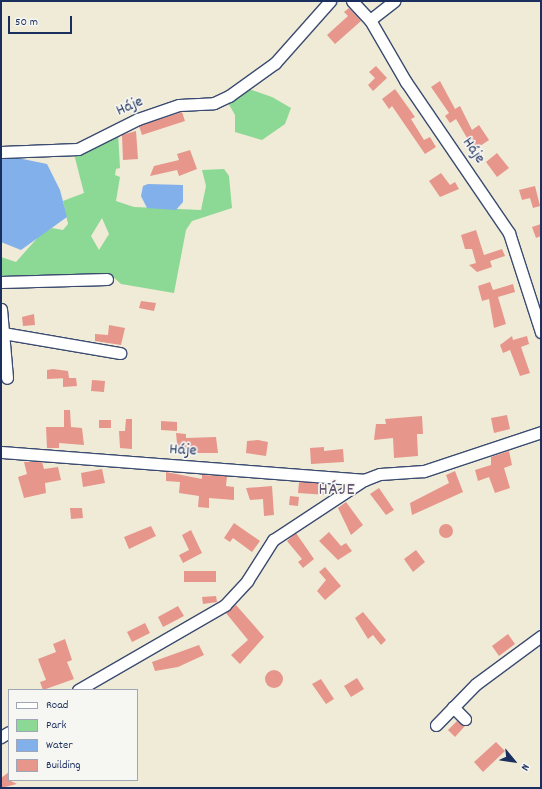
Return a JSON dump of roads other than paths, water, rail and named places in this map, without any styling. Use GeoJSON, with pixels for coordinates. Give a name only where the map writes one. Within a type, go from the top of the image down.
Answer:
{"type":"FeatureCollection","features":[{"type":"Feature","properties":{"kind":"street","name":"Háje"},"geometry":{"type":"LineString","coordinates":[[1,152],[78,150],[138,119],[179,105],[219,101],[275,63],[330,1]]}},
{"type":"Feature","properties":{"kind":"street","name":"Háje"},"geometry":{"type":"LineString","coordinates":[[352,1],[370,20],[406,82],[509,233],[541,332]]}},
{"type":"Feature","properties":{"kind":"street"},"geometry":{"type":"LineString","coordinates":[[370,20],[394,1]]}},
{"type":"Feature","properties":{"kind":"street"},"geometry":{"type":"LineString","coordinates":[[1,282],[107,279]]}},
{"type":"Feature","properties":{"kind":"street"},"geometry":{"type":"LineString","coordinates":[[1,309],[7,378]]}},
{"type":"Feature","properties":{"kind":"street"},"geometry":{"type":"LineString","coordinates":[[3,332],[120,353]]}},
{"type":"Feature","properties":{"kind":"street","name":"Háje"},"geometry":{"type":"LineString","coordinates":[[80,689],[225,605],[247,581],[273,540],[364,480],[380,474],[424,471],[541,432]]}},
{"type":"Feature","properties":{"kind":"street","name":"Háje"},"geometry":{"type":"LineString","coordinates":[[1,452],[364,480]]}},
{"type":"Feature","properties":{"kind":"street"},"geometry":{"type":"LineString","coordinates":[[436,726],[476,684],[541,636]]}},
{"type":"Feature","properties":{"kind":"street"},"geometry":{"type":"LineString","coordinates":[[453,707],[465,719]]}},
{"type":"Feature","properties":{"kind":"water"},"geometry":{"type":"Polygon","coordinates":[[[8,156],[47,164],[60,190],[67,217],[21,250],[1,242],[1,158],[8,156]]]}},
{"type":"Feature","properties":{"kind":"water"},"geometry":{"type":"Polygon","coordinates":[[[148,184],[183,185],[183,202],[176,210],[147,208],[141,196],[143,186],[148,184]]]}},
{"type":"Feature","properties":{"kind":"district","name":"HÁJE"},"geometry":{"type":"Point","coordinates":[337,491]}}]}
